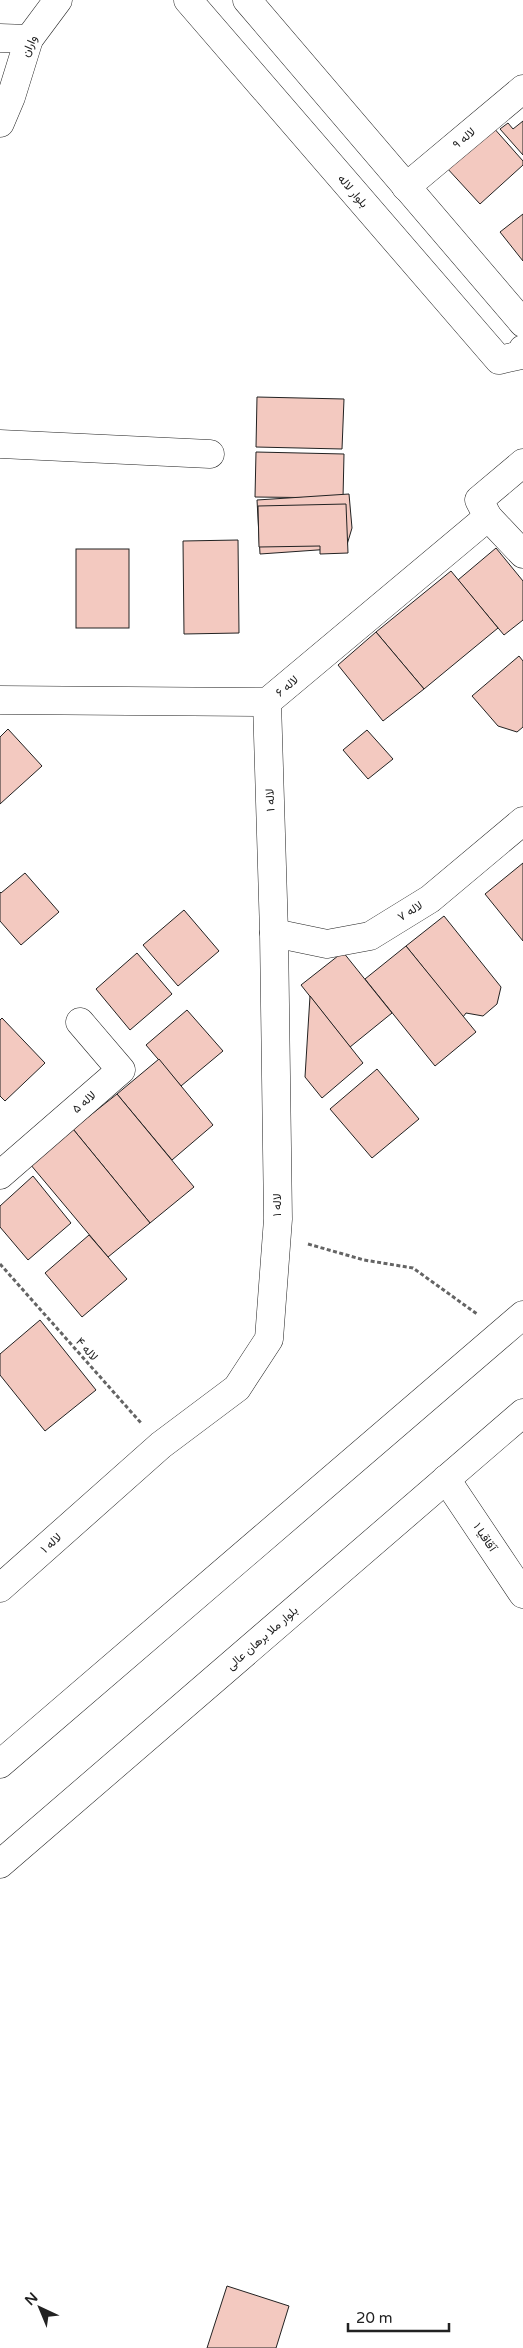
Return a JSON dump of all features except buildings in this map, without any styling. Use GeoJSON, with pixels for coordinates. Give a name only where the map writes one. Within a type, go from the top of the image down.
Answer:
{"type":"FeatureCollection","features":[{"type":"Feature","properties":{"kind":"street","name":"واران"},"geometry":{"type":"LineString","coordinates":[[0,122],[6,97],[29,39],[58,0]]}},
{"type":"Feature","properties":{"kind":"street","name":"بلوار لاله"},"geometry":{"type":"LineString","coordinates":[[188,0],[499,360],[522,353]]}},
{"type":"Feature","properties":{"kind":"street"},"geometry":{"type":"LineString","coordinates":[[248,0],[523,323]]}},
{"type":"Feature","properties":{"kind":"street"},"geometry":{"type":"LineString","coordinates":[[0,38],[29,39]]}},
{"type":"Feature","properties":{"kind":"street","name":"لاله ۹"},"geometry":{"type":"LineString","coordinates":[[406,186],[523,88]]}},
{"type":"Feature","properties":{"kind":"street"},"geometry":{"type":"LineString","coordinates":[[0,444],[210,454]]}},
{"type":"Feature","properties":{"kind":"street"},"geometry":{"type":"LineString","coordinates":[[523,463],[479,500],[488,518],[523,556]]}},
{"type":"Feature","properties":{"kind":"street","name":"لاله ۶"},"geometry":{"type":"LineString","coordinates":[[0,700],[267,702],[488,518]]}},
{"type":"Feature","properties":{"kind":"street","name":"لاله ۱"},"geometry":{"type":"LineString","coordinates":[[0,1588],[161,1445],[237,1388],[269,1339],[276,1235],[274,933],[267,702]]}},
{"type":"Feature","properties":{"kind":"street","name":"لاله ۷"},"geometry":{"type":"LineString","coordinates":[[274,933],[327,944],[370,936],[430,899],[523,821]]}},
{"type":"Feature","properties":{"kind":"street","name":"لاله ۵"},"geometry":{"type":"LineString","coordinates":[[0,1175],[121,1070],[80,1022]]}},
{"type":"Feature","properties":{"kind":"street"},"geometry":{"type":"LineString","coordinates":[[0,1764],[523,1315]]}},
{"type":"Feature","properties":{"kind":"street","name":"بلوار ملا برهان عالی"},"geometry":{"type":"LineString","coordinates":[[0,1864],[523,1413]]}},
{"type":"Feature","properties":{"kind":"street","name":"آقاقیا ۱"},"geometry":{"type":"LineString","coordinates":[[446,1480],[523,1594]]}},
{"type":"Feature","properties":{"kind":"path"},"geometry":{"type":"LineString","coordinates":[[276,1235],[364,1260],[413,1268],[482,1318]]}},
{"type":"Feature","properties":{"kind":"path","name":"لاله ۴"},"geometry":{"type":"LineString","coordinates":[[0,1264],[161,1445]]}}]}
